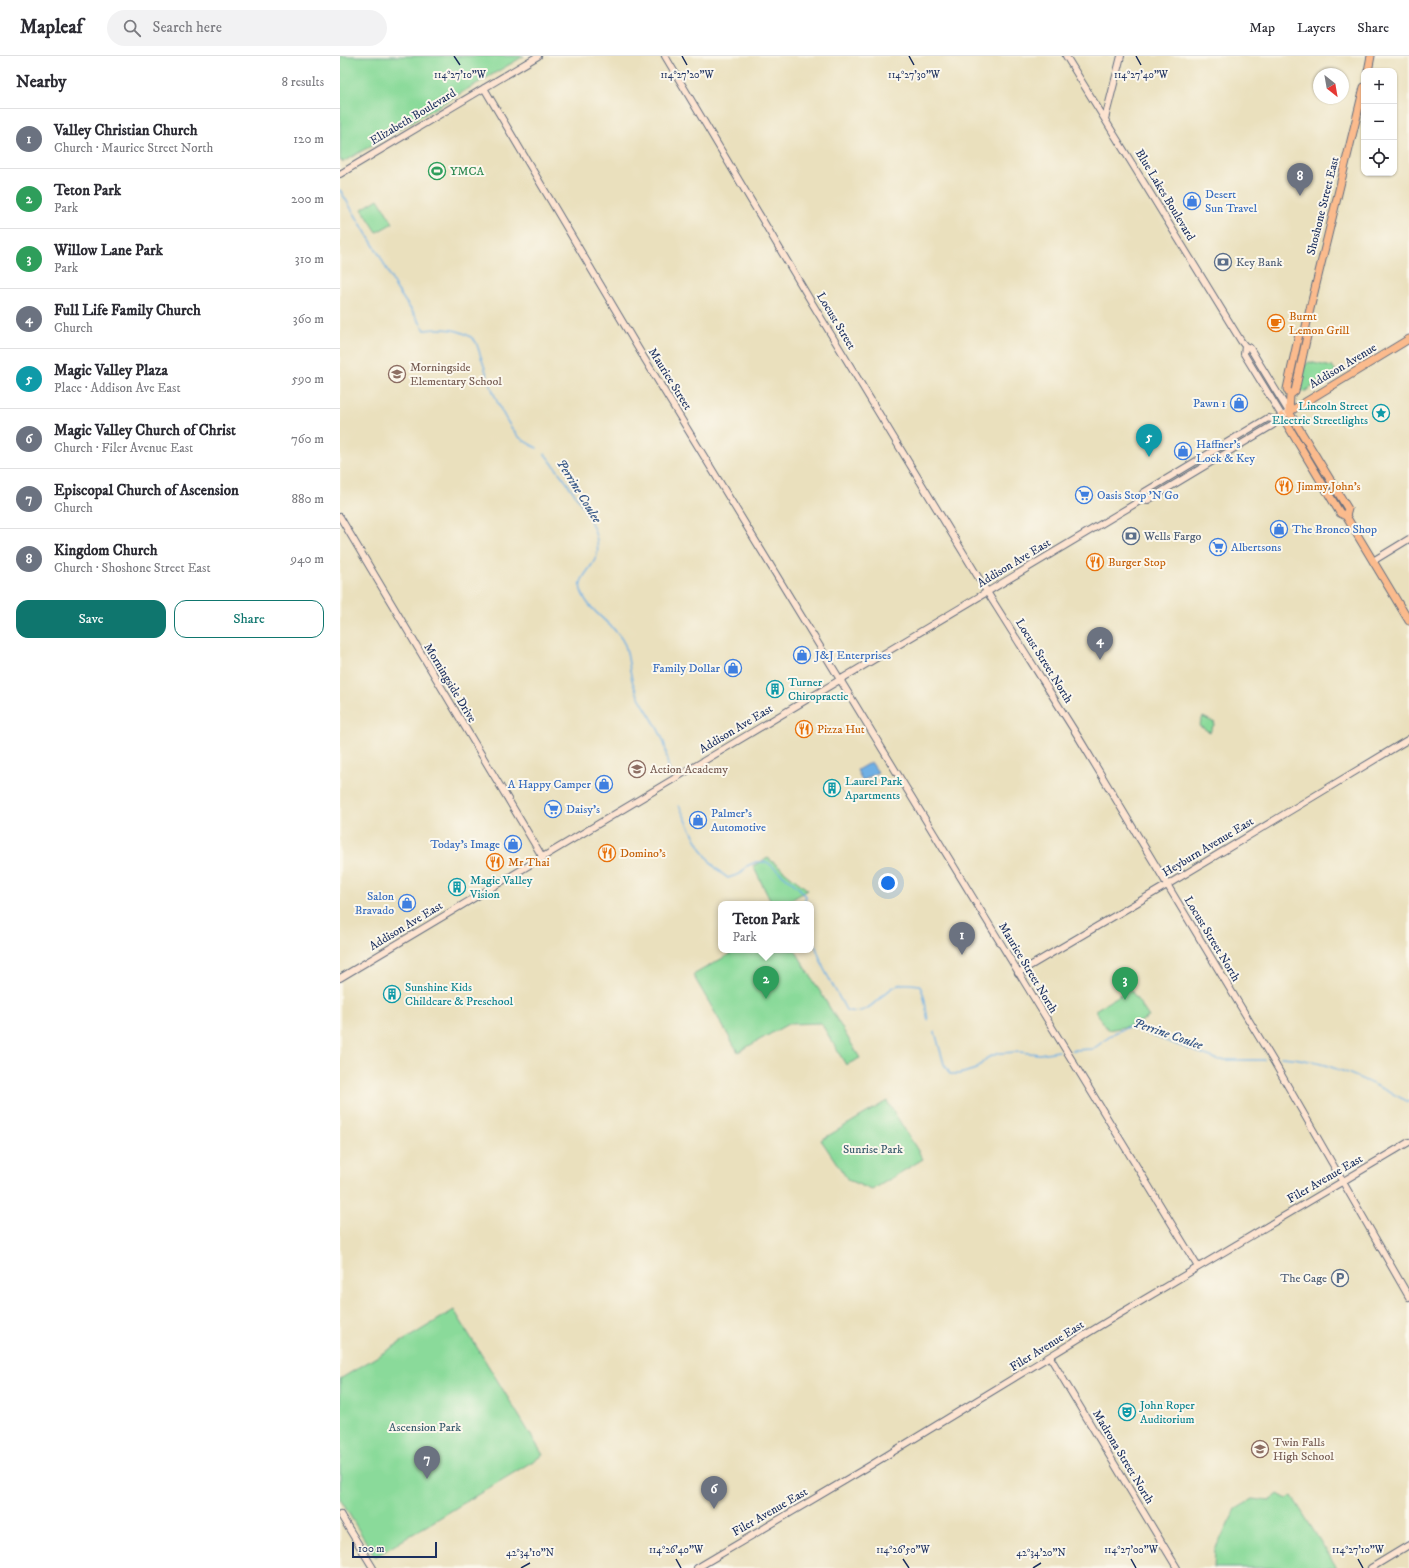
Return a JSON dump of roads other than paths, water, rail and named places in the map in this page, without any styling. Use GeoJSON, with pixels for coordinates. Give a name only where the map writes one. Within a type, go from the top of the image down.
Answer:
{"type":"FeatureCollection","features":[{"type":"Feature","properties":{"kind":"main road"},"geometry":{"type":"LineString","coordinates":[[1369,68],[1371,56]]}},
{"type":"Feature","properties":{"kind":"main road","name":"Shoshone Street East"},"geometry":{"type":"LineString","coordinates":[[1282,416],[1290,395],[1287,389],[1297,340],[1299,334],[1305,331],[1361,99]]}},
{"type":"Feature","properties":{"kind":"main road","name":"Addison Avenue"},"geometry":{"type":"LineString","coordinates":[[1282,416],[1409,339]]}},
{"type":"Feature","properties":{"kind":"main road"},"geometry":{"type":"LineString","coordinates":[[1282,416],[1348,509],[1346,516],[1409,621]]}},
{"type":"Feature","properties":{"kind":"street","name":"Elizabeth Boulevard"},"geometry":{"type":"LineString","coordinates":[[341,172],[538,56]]}},
{"type":"Feature","properties":{"kind":"street","name":"Locust Street"},"geometry":{"type":"LineString","coordinates":[[665,56],[743,184],[764,224],[988,594]]}},
{"type":"Feature","properties":{"kind":"street","name":"Blue Lakes Boulevard"},"geometry":{"type":"LineString","coordinates":[[1066,56],[1244,346],[1250,348],[1282,416]]}},
{"type":"Feature","properties":{"kind":"street"},"geometry":{"type":"LineString","coordinates":[[1105,119],[1120,56]]}},
{"type":"Feature","properties":{"kind":"street","name":"Maurice Street"},"geometry":{"type":"LineString","coordinates":[[484,88],[594,274],[840,680]]}},
{"type":"Feature","properties":{"kind":"street","name":"Addison Ave East"},"geometry":{"type":"LineString","coordinates":[[1143,499],[1143,493],[1261,422],[1268,418],[1282,416]]}},
{"type":"Feature","properties":{"kind":"street","name":"Addison Ave East"},"geometry":{"type":"LineString","coordinates":[[340,978],[840,680],[988,594],[1143,499],[1148,500],[1167,490],[1273,425],[1282,416]]}},
{"type":"Feature","properties":{"kind":"street","name":"Morningside Drive"},"geometry":{"type":"LineString","coordinates":[[340,517],[543,858]]}},
{"type":"Feature","properties":{"kind":"street"},"geometry":{"type":"LineString","coordinates":[[1373,560],[1409,539]]}},
{"type":"Feature","properties":{"kind":"street","name":"Locust Street North"},"geometry":{"type":"LineString","coordinates":[[988,594],[1079,738],[1274,1062],[1409,1297]]}},
{"type":"Feature","properties":{"kind":"street","name":"Maurice Street North"},"geometry":{"type":"LineString","coordinates":[[840,680],[1198,1267]]}},
{"type":"Feature","properties":{"kind":"street","name":"Heyburn Avenue East"},"geometry":{"type":"LineString","coordinates":[[1018,973],[1409,739]]}},
{"type":"Feature","properties":{"kind":"street","name":"Filer Avenue East"},"geometry":{"type":"LineString","coordinates":[[697,1568],[873,1465],[1198,1267],[1409,1142]]}},
{"type":"Feature","properties":{"kind":"street","name":"Madrona Street North"},"geometry":{"type":"LineString","coordinates":[[1050,1357],[1177,1568]]}},
{"type":"Feature","properties":{"kind":"street"},"geometry":{"type":"LineString","coordinates":[[340,1514],[373,1568]]}},
{"type":"Feature","properties":{"kind":"street"},"geometry":{"type":"LineString","coordinates":[[1371,1568],[1409,1545]]}},
{"type":"Feature","properties":{"kind":"water"},"geometry":{"type":"Polygon","coordinates":[[[871,762],[878,772],[862,781],[857,770],[871,762]]]}},
{"type":"Feature","properties":{"kind":"waterway","name":"Perrine Coulee"},"geometry":{"type":"LineString","coordinates":[[340,190],[380,256],[396,288],[425,330],[452,330],[465,334],[476,342],[493,391],[510,426],[518,436],[537,448]]}},
{"type":"Feature","properties":{"kind":"waterway","name":"Perrine Coulee"},"geometry":{"type":"LineString","coordinates":[[545,454],[571,488],[588,516],[594,530],[597,543],[597,555],[593,564],[581,581],[581,590],[590,605],[615,631],[625,645],[634,686],[640,700],[663,740],[666,748],[670,772]]}},
{"type":"Feature","properties":{"kind":"waterway","name":"Perrine Coulee"},"geometry":{"type":"LineString","coordinates":[[679,806],[705,855],[720,872],[728,878],[740,874],[747,866],[756,862],[767,862],[798,887],[806,896],[805,901]]}},
{"type":"Feature","properties":{"kind":"waterway","name":"Perrine Coulee"},"geometry":{"type":"LineString","coordinates":[[814,942],[824,969],[846,1010],[854,1012],[867,1009],[897,985],[912,984],[919,985],[921,989],[928,1020]]}},
{"type":"Feature","properties":{"kind":"waterway","name":"Perrine Coulee"},"geometry":{"type":"LineString","coordinates":[[1072,1050],[1093,1049],[1116,1032],[1128,1027],[1219,1060],[1264,1060]]}},
{"type":"Feature","properties":{"kind":"waterway","name":"Perrine Coulee"},"geometry":{"type":"LineString","coordinates":[[935,1032],[944,1064],[950,1074],[960,1074],[976,1069],[987,1058],[999,1053],[1019,1052],[1039,1054],[1059,1051]]}},
{"type":"Feature","properties":{"kind":"waterway","name":"Perrine Coulee"},"geometry":{"type":"LineString","coordinates":[[1281,1057],[1314,1062],[1331,1067],[1363,1080],[1409,1102]]}},
{"type":"Feature","properties":{"kind":"place","name":"YMCA"},"geometry":{"type":"Point","coordinates":[437,171]}},
{"type":"Feature","properties":{"kind":"place","name":"Kingdom Church"},"geometry":{"type":"Point","coordinates":[1300,196]}},
{"type":"Feature","properties":{"kind":"place","name":"Desert Sun Travel"},"geometry":{"type":"Point","coordinates":[1192,201]}},
{"type":"Feature","properties":{"kind":"place","name":"Key Bank"},"geometry":{"type":"Point","coordinates":[1223,262]}},
{"type":"Feature","properties":{"kind":"place","name":"Burnt Lemon Grill"},"geometry":{"type":"Point","coordinates":[1276,323]}},
{"type":"Feature","properties":{"kind":"place","name":"Morningside Elementary School"},"geometry":{"type":"Point","coordinates":[397,374]}},
{"type":"Feature","properties":{"kind":"place","name":"Pawn 1"},"geometry":{"type":"Point","coordinates":[1239,403]}},
{"type":"Feature","properties":{"kind":"place","name":"Lincoln Street Electric Streetlights"},"geometry":{"type":"Point","coordinates":[1381,413]}},
{"type":"Feature","properties":{"kind":"place","name":"Haffner's Lock & Key"},"geometry":{"type":"Point","coordinates":[1183,451]}},
{"type":"Feature","properties":{"kind":"place","name":"Magic Valley Plaza"},"geometry":{"type":"Point","coordinates":[1149,457]}},
{"type":"Feature","properties":{"kind":"place","name":"Jimmy John's"},"geometry":{"type":"Point","coordinates":[1284,486]}},
{"type":"Feature","properties":{"kind":"place","name":"Oasis Stop 'N Go"},"geometry":{"type":"Point","coordinates":[1084,495]}},
{"type":"Feature","properties":{"kind":"place","name":"The Bronco Shop"},"geometry":{"type":"Point","coordinates":[1279,529]}},
{"type":"Feature","properties":{"kind":"place","name":"Wells Fargo"},"geometry":{"type":"Point","coordinates":[1131,536]}},
{"type":"Feature","properties":{"kind":"place","name":"Albertsons"},"geometry":{"type":"Point","coordinates":[1218,547]}},
{"type":"Feature","properties":{"kind":"place","name":"Burger Stop"},"geometry":{"type":"Point","coordinates":[1095,562]}},
{"type":"Feature","properties":{"kind":"place","name":"J&J Enterprises"},"geometry":{"type":"Point","coordinates":[802,655]}},
{"type":"Feature","properties":{"kind":"place","name":"Full Life Family Church"},"geometry":{"type":"Point","coordinates":[1100,660]}},
{"type":"Feature","properties":{"kind":"place","name":"Family Dollar"},"geometry":{"type":"Point","coordinates":[733,668]}},
{"type":"Feature","properties":{"kind":"place","name":"Turner Chiropractic"},"geometry":{"type":"Point","coordinates":[775,689]}},
{"type":"Feature","properties":{"kind":"place","name":"Pizza Hut"},"geometry":{"type":"Point","coordinates":[804,729]}},
{"type":"Feature","properties":{"kind":"place","name":"Action Academy"},"geometry":{"type":"Point","coordinates":[637,769]}},
{"type":"Feature","properties":{"kind":"place","name":"A Happy Camper"},"geometry":{"type":"Point","coordinates":[604,784]}},
{"type":"Feature","properties":{"kind":"place","name":"Laurel Park Apartments"},"geometry":{"type":"Point","coordinates":[832,788]}},
{"type":"Feature","properties":{"kind":"place","name":"Daisy’s"},"geometry":{"type":"Point","coordinates":[553,809]}},
{"type":"Feature","properties":{"kind":"place","name":"Palmer's Automotive"},"geometry":{"type":"Point","coordinates":[698,820]}},
{"type":"Feature","properties":{"kind":"place","name":"Today’s Image"},"geometry":{"type":"Point","coordinates":[513,844]}},
{"type":"Feature","properties":{"kind":"place","name":"Domino's"},"geometry":{"type":"Point","coordinates":[607,853]}},
{"type":"Feature","properties":{"kind":"place","name":"Mr Thai"},"geometry":{"type":"Point","coordinates":[495,862]}},
{"type":"Feature","properties":{"kind":"place","name":"Magic Valley Vision"},"geometry":{"type":"Point","coordinates":[457,887]}},
{"type":"Feature","properties":{"kind":"place","name":"Salon Bravado"},"geometry":{"type":"Point","coordinates":[407,903]}},
{"type":"Feature","properties":{"kind":"place","name":"Valley Christian Church"},"geometry":{"type":"Point","coordinates":[962,955]}},
{"type":"Feature","properties":{"kind":"place","name":"Sunshine Kids Childcare & Preschool"},"geometry":{"type":"Point","coordinates":[392,994]}},
{"type":"Feature","properties":{"kind":"place","name":"Teton Park"},"geometry":{"type":"Point","coordinates":[766,999]}},
{"type":"Feature","properties":{"kind":"place","name":"Willow Lane Park"},"geometry":{"type":"Point","coordinates":[1125,1000]}},
{"type":"Feature","properties":{"kind":"place","name":"The Cage"},"geometry":{"type":"Point","coordinates":[1340,1278]}},
{"type":"Feature","properties":{"kind":"place","name":"John Roper Auditorium"},"geometry":{"type":"Point","coordinates":[1127,1412]}},
{"type":"Feature","properties":{"kind":"place","name":"Twin Falls High School"},"geometry":{"type":"Point","coordinates":[1260,1449]}},
{"type":"Feature","properties":{"kind":"place","name":"Episcopal Church of Ascension"},"geometry":{"type":"Point","coordinates":[427,1479]}},
{"type":"Feature","properties":{"kind":"place","name":"Magic Valley Church of Christ"},"geometry":{"type":"Point","coordinates":[714,1509]}},
{"type":"Feature","properties":{"kind":"park label","name":"Sunrise Park"},"geometry":{"type":"Point","coordinates":[873,1149]}},
{"type":"Feature","properties":{"kind":"park label","name":"Ascension Park"},"geometry":{"type":"Point","coordinates":[425,1427]}}]}
